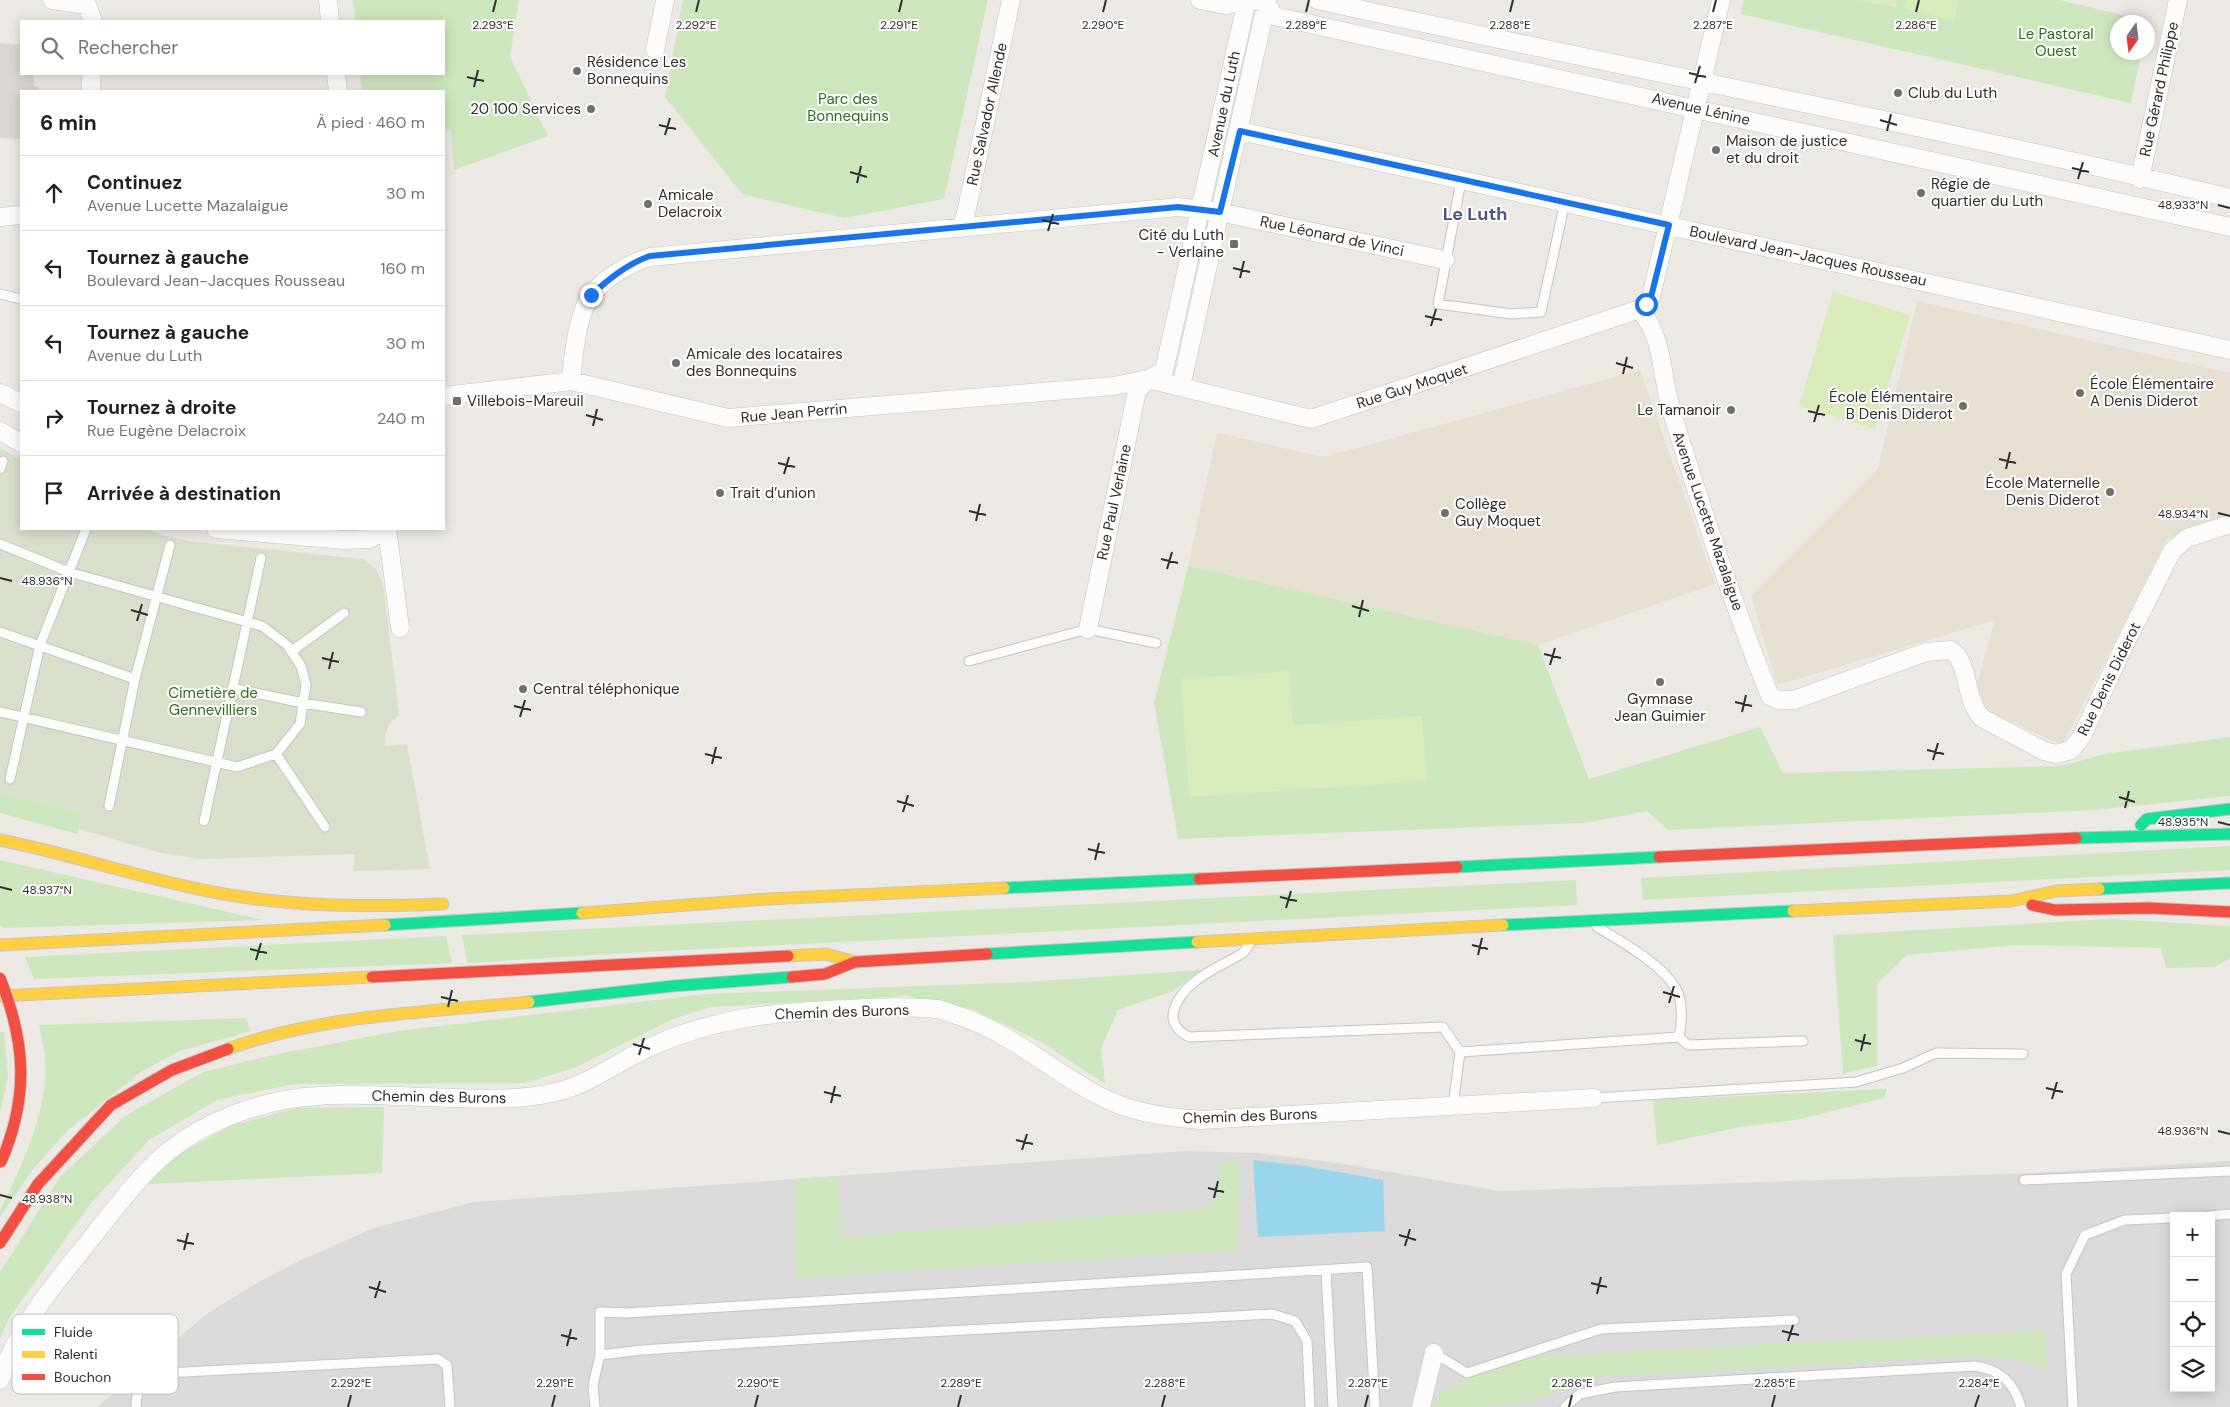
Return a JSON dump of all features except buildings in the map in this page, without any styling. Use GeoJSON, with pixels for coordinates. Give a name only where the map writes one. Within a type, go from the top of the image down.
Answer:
{"type":"FeatureCollection","features":[{"type":"Feature","properties":{"kind":"highway"},"geometry":{"type":"LineString","coordinates":[[2132,835],[2147,819],[2230,809]]}},
{"type":"Feature","properties":{"kind":"highway"},"geometry":{"type":"LineString","coordinates":[[0,945],[493,920],[768,899],[2132,835],[2230,834]]}},
{"type":"Feature","properties":{"kind":"highway"},"geometry":{"type":"LineString","coordinates":[[1,840],[221,894],[268,902],[326,906],[452,904]]}},
{"type":"Feature","properties":{"kind":"highway"},"geometry":{"type":"LineString","coordinates":[[0,1243],[38,1184],[111,1105],[172,1070],[250,1041],[351,1021],[673,986],[825,974],[855,962],[1586,921],[2010,901],[2056,891],[2230,883]]}},
{"type":"Feature","properties":{"kind":"highway"},"geometry":{"type":"LineString","coordinates":[[2010,901],[2055,910],[2149,908],[2230,912]]}},
{"type":"Feature","properties":{"kind":"highway"},"geometry":{"type":"LineString","coordinates":[[478,909],[493,920]]}},
{"type":"Feature","properties":{"kind":"highway"},"geometry":{"type":"LineString","coordinates":[[0,996],[826,954],[855,962]]}},
{"type":"Feature","properties":{"kind":"highway"},"geometry":{"type":"LineString","coordinates":[[0,978],[11,1002],[16,1023],[22,1079],[17,1118],[1,1164]]}},
{"type":"Feature","properties":{"kind":"street"},"geometry":{"type":"LineString","coordinates":[[52,0],[87,5],[93,20]]}},
{"type":"Feature","properties":{"kind":"street"},"geometry":{"type":"LineString","coordinates":[[328,0],[330,20]]}},
{"type":"Feature","properties":{"kind":"street"},"geometry":{"type":"LineString","coordinates":[[655,50],[665,0]]}},
{"type":"Feature","properties":{"kind":"street","name":"Rue Salvador Allende"},"geometry":{"type":"LineString","coordinates":[[961,228],[966,214],[1011,0]]}},
{"type":"Feature","properties":{"kind":"street"},"geometry":{"type":"LineString","coordinates":[[1200,0],[1226,5],[1258,1]]}},
{"type":"Feature","properties":{"kind":"street","name":"Avenue Lénine"},"geometry":{"type":"LineString","coordinates":[[1317,0],[1586,59],[1851,112],[2230,198]]}},
{"type":"Feature","properties":{"kind":"street"},"geometry":{"type":"LineString","coordinates":[[1640,309],[1651,297],[1721,0]]}},
{"type":"Feature","properties":{"kind":"street","name":"Rue Gérard Philippe"},"geometry":{"type":"LineString","coordinates":[[2140,179],[2178,0]]}},
{"type":"Feature","properties":{"kind":"street","name":"Avenue Lénine"},"geometry":{"type":"LineString","coordinates":[[1258,1],[1274,16],[2230,227]]}},
{"type":"Feature","properties":{"kind":"street","name":"Avenue du Luth"},"geometry":{"type":"LineString","coordinates":[[1220,212],[1240,131],[1258,1]]}},
{"type":"Feature","properties":{"kind":"street","name":"Avenue du Luth"},"geometry":{"type":"LineString","coordinates":[[1202,208],[1258,1]]}},
{"type":"Feature","properties":{"kind":"street"},"geometry":{"type":"LineString","coordinates":[[91,75],[91,90]]}},
{"type":"Feature","properties":{"kind":"street"},"geometry":{"type":"LineString","coordinates":[[336,75],[338,90]]}},
{"type":"Feature","properties":{"kind":"street","name":"Boulevard Jean-Jacques Rousseau"},"geometry":{"type":"LineString","coordinates":[[1240,131],[2230,350]]}},
{"type":"Feature","properties":{"kind":"street","name":"Rue Léonard de Vinci"},"geometry":{"type":"LineString","coordinates":[[571,381],[578,335],[584,310],[591,295],[620,271],[638,260],[650,256],[1178,207],[1202,208],[1445,260]]}},
{"type":"Feature","properties":{"kind":"street","name":"Rue Paul Verlaine"},"geometry":{"type":"LineString","coordinates":[[1088,629],[1137,391],[1148,379],[1164,372],[1202,208]]}},
{"type":"Feature","properties":{"kind":"street"},"geometry":{"type":"LineString","coordinates":[[1148,379],[1181,387],[1220,212]]}},
{"type":"Feature","properties":{"kind":"street"},"geometry":{"type":"LineString","coordinates":[[0,217],[20,215]]}},
{"type":"Feature","properties":{"kind":"street","name":"Rue Guy Moquet"},"geometry":{"type":"LineString","coordinates":[[1181,387],[1311,419],[1640,309]]}},
{"type":"Feature","properties":{"kind":"street","name":"Avenue Lucette Mazalaigue"},"geometry":{"type":"LineString","coordinates":[[1640,309],[1651,324],[1658,339],[1665,388],[1674,423],[1703,514],[1770,696]]}},
{"type":"Feature","properties":{"kind":"street","name":"Rue Jean Perrin"},"geometry":{"type":"LineString","coordinates":[[445,396],[571,381],[728,418],[1114,386],[1148,379]]}},
{"type":"Feature","properties":{"kind":"street"},"geometry":{"type":"LineString","coordinates":[[0,393],[20,403]]}},
{"type":"Feature","properties":{"kind":"street"},"geometry":{"type":"LineString","coordinates":[[0,431],[20,442]]}},
{"type":"Feature","properties":{"kind":"street","name":"Rue Denis Diderot"},"geometry":{"type":"LineString","coordinates":[[1770,696],[1778,700],[1794,700],[1926,652],[1950,650],[1961,659],[1970,700],[1982,718],[2044,751],[2063,754],[2071,750],[2082,736],[2125,644],[2172,551],[2187,538],[2230,524]]}},
{"type":"Feature","properties":{"kind":"street"},"geometry":{"type":"LineString","coordinates":[[228,530],[344,540],[369,539],[385,530]]}},
{"type":"Feature","properties":{"kind":"street"},"geometry":{"type":"LineString","coordinates":[[387,530],[400,628]]}},
{"type":"Feature","properties":{"kind":"street","name":"Chemin des Burons"},"geometry":{"type":"LineString","coordinates":[[33,1314],[130,1188],[158,1160],[186,1138],[221,1120],[248,1110],[284,1101],[317,1096],[515,1099],[555,1092],[588,1082],[650,1047],[707,1024],[788,1011],[877,1007],[940,1009],[983,1024],[1007,1037],[1096,1094],[1138,1112],[1167,1118],[1200,1120],[1594,1098]]}},
{"type":"Feature","properties":{"kind":"street","name":"Chemin des Burons"},"geometry":{"type":"LineString","coordinates":[[0,1380],[12,1349]]}},
{"type":"Feature","properties":{"kind":"street"},"geometry":{"type":"LineString","coordinates":[[1421,1407],[1434,1353]]}},
{"type":"Feature","properties":{"kind":"lane"},"geometry":{"type":"LineString","coordinates":[[1461,181],[1438,304],[1512,314],[1541,312],[1565,202]]}},
{"type":"Feature","properties":{"kind":"lane"},"geometry":{"type":"LineString","coordinates":[[0,294],[20,299]]}},
{"type":"Feature","properties":{"kind":"lane"},"geometry":{"type":"LineString","coordinates":[[10,779],[40,646],[86,530]]}},
{"type":"Feature","properties":{"kind":"lane"},"geometry":{"type":"LineString","coordinates":[[0,544],[69,572],[262,626],[287,645],[301,666],[306,685],[300,724],[276,754],[237,767],[0,712]]}},
{"type":"Feature","properties":{"kind":"lane"},"geometry":{"type":"LineString","coordinates":[[109,806],[124,741],[135,679],[170,545]]}},
{"type":"Feature","properties":{"kind":"lane"},"geometry":{"type":"LineString","coordinates":[[204,821],[261,558]]}},
{"type":"Feature","properties":{"kind":"lane"},"geometry":{"type":"LineString","coordinates":[[292,652],[344,613]]}},
{"type":"Feature","properties":{"kind":"lane"},"geometry":{"type":"LineString","coordinates":[[969,661],[1088,629],[1156,643]]}},
{"type":"Feature","properties":{"kind":"lane"},"geometry":{"type":"LineString","coordinates":[[0,632],[135,679]]}},
{"type":"Feature","properties":{"kind":"lane"},"geometry":{"type":"LineString","coordinates":[[232,688],[303,703],[361,712]]}},
{"type":"Feature","properties":{"kind":"lane"},"geometry":{"type":"LineString","coordinates":[[276,754],[325,827]]}},
{"type":"Feature","properties":{"kind":"lane"},"geometry":{"type":"LineString","coordinates":[[1586,921],[1631,947],[1659,969],[1677,991],[1681,1014],[1679,1037]]}},
{"type":"Feature","properties":{"kind":"lane"},"geometry":{"type":"LineString","coordinates":[[1254,939],[1243,953],[1189,984],[1178,997],[1173,1014],[1174,1024],[1179,1032],[1189,1037],[1443,1027],[1460,1052],[1453,1106]]}},
{"type":"Feature","properties":{"kind":"lane"},"geometry":{"type":"LineString","coordinates":[[1460,1052],[1679,1037],[1688,1045],[1803,1041]]}},
{"type":"Feature","properties":{"kind":"lane"},"geometry":{"type":"LineString","coordinates":[[1594,1098],[1856,1082],[1903,1068],[1936,1053],[2022,1054]]}},
{"type":"Feature","properties":{"kind":"lane"},"geometry":{"type":"LineString","coordinates":[[2024,1180],[2230,1171]]}},
{"type":"Feature","properties":{"kind":"lane"},"geometry":{"type":"LineString","coordinates":[[2215,1215],[2230,1214]]}},
{"type":"Feature","properties":{"kind":"lane"},"geometry":{"type":"LineString","coordinates":[[2073,1407],[2066,1274],[2085,1235],[2125,1220],[2170,1218]]}},
{"type":"Feature","properties":{"kind":"lane"},"geometry":{"type":"LineString","coordinates":[[594,1407],[593,1385],[600,1356],[600,1312],[626,1313],[1367,1268],[1374,1407]]}},
{"type":"Feature","properties":{"kind":"lane"},"geometry":{"type":"LineString","coordinates":[[1326,1270],[1333,1407]]}},
{"type":"Feature","properties":{"kind":"lane"},"geometry":{"type":"LineString","coordinates":[[600,1356],[642,1350],[889,1334],[1272,1314],[1295,1321],[1306,1341],[1310,1407]]}},
{"type":"Feature","properties":{"kind":"lane"},"geometry":{"type":"LineString","coordinates":[[1434,1353],[1467,1373],[1601,1329],[1794,1320]]}},
{"type":"Feature","properties":{"kind":"lane"},"geometry":{"type":"LineString","coordinates":[[178,1372],[438,1360],[447,1365],[450,1407]]}},
{"type":"Feature","properties":{"kind":"lane"},"geometry":{"type":"LineString","coordinates":[[1565,1407],[1580,1394],[1614,1387],[1975,1366],[1994,1370],[2006,1380],[2018,1398],[2021,1407]]}},
{"type":"Feature","properties":{"kind":"lane"},"geometry":{"type":"LineString","coordinates":[[136,1394],[136,1407]]}},
{"type":"Feature","properties":{"kind":"shaded area"},"geometry":{"type":"Polygon","coordinates":[[[0,43],[20,45],[20,75],[34,75],[34,86],[39,87],[38,90],[20,90],[20,139],[0,138],[0,43]]]}},
{"type":"Feature","properties":{"kind":"shaded area"},"geometry":{"type":"Polygon","coordinates":[[[1917,301],[2230,373],[2230,514],[2167,539],[2062,745],[1982,709],[1976,687],[1995,620],[1777,685],[1751,595],[1878,468],[1917,301]]]}},
{"type":"Feature","properties":{"kind":"shaded area","name":"Collège Guy Moquet"},"geometry":{"type":"Polygon","coordinates":[[[1640,370],[1715,584],[1538,645],[1188,566],[1217,433],[1324,457],[1640,370]]]}},
{"type":"Feature","properties":{"kind":"shaded area"},"geometry":{"type":"Polygon","coordinates":[[[1186,1151],[1258,1153],[1338,1163],[1500,1191],[2031,1173],[2230,1161],[2230,1407],[97,1407],[112,1394],[178,1394],[178,1338],[208,1313],[257,1283],[303,1259],[374,1228],[474,1202],[1186,1151]]]}},
{"type":"Feature","properties":{"kind":"green space"},"geometry":{"type":"Polygon","coordinates":[[[353,0],[519,0],[510,57],[548,136],[454,170],[451,130],[445,131],[445,90],[362,90],[360,75],[445,75],[445,20],[355,20],[353,0]]]}},
{"type":"Feature","properties":{"kind":"green space","name":"Parc des Bonnequins"},"geometry":{"type":"Polygon","coordinates":[[[683,0],[988,0],[944,199],[844,218],[742,194],[665,97],[683,0]]]}},
{"type":"Feature","properties":{"kind":"green space","name":"Le Pastoral Ouest"},"geometry":{"type":"Polygon","coordinates":[[[1744,0],[2059,0],[2123,15],[2110,15],[2110,60],[2140,60],[2131,103],[1741,14],[1744,0]]]}},
{"type":"Feature","properties":{"kind":"green space"},"geometry":{"type":"Polygon","coordinates":[[[1858,0],[1897,0],[1896,8],[1858,0]]]}},
{"type":"Feature","properties":{"kind":"green space"},"geometry":{"type":"Polygon","coordinates":[[[1906,0],[1959,0],[1954,21],[1904,9],[1906,0]]]}},
{"type":"Feature","properties":{"kind":"green space"},"geometry":{"type":"Polygon","coordinates":[[[1833,292],[1910,315],[1875,429],[1799,406],[1833,292]]]}},
{"type":"Feature","properties":{"kind":"green space","name":"Cimetière de Gennevilliers"},"geometry":{"type":"Polygon","coordinates":[[[0,448],[20,459],[20,530],[148,530],[188,541],[363,559],[376,569],[383,584],[399,715],[387,728],[385,746],[407,744],[430,869],[354,871],[355,854],[203,859],[161,853],[79,829],[84,813],[0,792],[0,448]]]}},
{"type":"Feature","properties":{"kind":"green space"},"geometry":{"type":"Polygon","coordinates":[[[1188,566],[1538,645],[1589,779],[1760,727],[1783,773],[2061,766],[2105,754],[2230,737],[2230,796],[2094,810],[1668,830],[1647,811],[1584,823],[1178,839],[1154,702],[1188,566]]]}},
{"type":"Feature","properties":{"kind":"green space"},"geometry":{"type":"Polygon","coordinates":[[[1289,671],[1293,725],[1422,716],[1427,781],[1189,797],[1181,679],[1289,671]]]}},
{"type":"Feature","properties":{"kind":"green space"},"geometry":{"type":"Polygon","coordinates":[[[0,792],[84,813],[77,834],[0,813],[0,792]]]}},
{"type":"Feature","properties":{"kind":"green space"},"geometry":{"type":"Polygon","coordinates":[[[2230,846],[2230,870],[1643,900],[1641,878],[2230,846]]]}},
{"type":"Feature","properties":{"kind":"green space"},"geometry":{"type":"Polygon","coordinates":[[[0,860],[263,920],[3,928],[0,925],[0,860]]]}},
{"type":"Feature","properties":{"kind":"green space"},"geometry":{"type":"Polygon","coordinates":[[[1576,880],[1577,905],[643,952],[467,963],[462,935],[1576,880]]]}},
{"type":"Feature","properties":{"kind":"green space"},"geometry":{"type":"Polygon","coordinates":[[[2110,919],[2230,926],[2230,958],[2215,967],[2166,968],[2161,948],[2015,945],[1907,955],[1877,984],[1877,1066],[1843,1073],[1833,935],[2110,919]]]}},
{"type":"Feature","properties":{"kind":"green space"},"geometry":{"type":"Polygon","coordinates":[[[446,936],[452,963],[34,979],[25,957],[446,936]]]}},
{"type":"Feature","properties":{"kind":"green space"},"geometry":{"type":"Polygon","coordinates":[[[1201,970],[1173,991],[1118,1010],[1101,1048],[1105,1084],[1041,1042],[972,1009],[907,996],[710,1007],[675,1018],[574,1068],[525,1083],[293,1084],[217,1100],[149,1140],[88,1207],[8,1320],[0,1339],[0,1272],[60,1177],[125,1116],[203,1072],[273,1055],[399,1031],[706,994],[1025,982],[1201,970]]]}},
{"type":"Feature","properties":{"kind":"green space"},"geometry":{"type":"Polygon","coordinates":[[[246,1018],[251,1031],[180,1051],[141,1072],[67,1131],[34,1168],[0,1217],[0,1211],[32,1138],[43,1098],[45,1056],[39,1025],[246,1018]]]}},
{"type":"Feature","properties":{"kind":"green space"},"geometry":{"type":"Polygon","coordinates":[[[0,1032],[4,1032],[8,1077],[0,1113],[0,1032]]]}},
{"type":"Feature","properties":{"kind":"green space"},"geometry":{"type":"Polygon","coordinates":[[[1887,1089],[1884,1098],[1800,1119],[1740,1127],[1657,1145],[1653,1100],[1887,1089]]]}},
{"type":"Feature","properties":{"kind":"green space"},"geometry":{"type":"Polygon","coordinates":[[[384,1107],[382,1173],[148,1184],[177,1155],[233,1125],[297,1108],[384,1107]]]}},
{"type":"Feature","properties":{"kind":"green space"},"geometry":{"type":"Polygon","coordinates":[[[1239,1160],[1238,1250],[795,1278],[794,1179],[837,1176],[843,1237],[1204,1208],[1216,1198],[1221,1162],[1239,1160]]]}},
{"type":"Feature","properties":{"kind":"green space"},"geometry":{"type":"Polygon","coordinates":[[[2045,1330],[2047,1370],[2022,1360],[1973,1356],[1599,1377],[1528,1403],[1478,1407],[1433,1407],[1440,1394],[1464,1380],[1537,1356],[2045,1330]]]}},
{"type":"Feature","properties":{"kind":"water"},"geometry":{"type":"Polygon","coordinates":[[[1253,1160],[1305,1166],[1383,1180],[1385,1231],[1258,1237],[1253,1160]]]}},
{"type":"Feature","properties":{"kind":"traffic: fast"},"geometry":{"type":"LineString","coordinates":[[2141,825],[2147,819],[2230,809]]}},
{"type":"Feature","properties":{"kind":"traffic: fast"},"geometry":{"type":"LineString","coordinates":[[2076,838],[2230,834]]}},
{"type":"Feature","properties":{"kind":"traffic: fast"},"geometry":{"type":"LineString","coordinates":[[1457,867],[1659,857]]}},
{"type":"Feature","properties":{"kind":"traffic: fast"},"geometry":{"type":"LineString","coordinates":[[1004,888],[1199,879]]}},
{"type":"Feature","properties":{"kind":"traffic: fast"},"geometry":{"type":"LineString","coordinates":[[2099,889],[2230,883]]}},
{"type":"Feature","properties":{"kind":"traffic: fast"},"geometry":{"type":"LineString","coordinates":[[1503,925],[1793,911]]}},
{"type":"Feature","properties":{"kind":"traffic: fast"},"geometry":{"type":"LineString","coordinates":[[385,925],[582,913]]}},
{"type":"Feature","properties":{"kind":"traffic: fast"},"geometry":{"type":"LineString","coordinates":[[987,954],[1197,942]]}},
{"type":"Feature","properties":{"kind":"traffic: fast"},"geometry":{"type":"LineString","coordinates":[[529,1002],[673,986],[792,977]]}},
{"type":"Feature","properties":{"kind":"traffic: slow"},"geometry":{"type":"LineString","coordinates":[[0,840],[196,889],[251,898],[334,905],[443,904]]}},
{"type":"Feature","properties":{"kind":"traffic: slow"},"geometry":{"type":"LineString","coordinates":[[582,913],[768,899],[1004,888]]}},
{"type":"Feature","properties":{"kind":"traffic: slow"},"geometry":{"type":"LineString","coordinates":[[1793,911],[2011,901],[2056,891],[2099,889]]}},
{"type":"Feature","properties":{"kind":"traffic: slow"},"geometry":{"type":"LineString","coordinates":[[0,945],[385,925]]}},
{"type":"Feature","properties":{"kind":"traffic: slow"},"geometry":{"type":"LineString","coordinates":[[1197,942],[1503,925]]}},
{"type":"Feature","properties":{"kind":"traffic: slow"},"geometry":{"type":"LineString","coordinates":[[788,956],[826,954],[855,962]]}},
{"type":"Feature","properties":{"kind":"traffic: slow"},"geometry":{"type":"LineString","coordinates":[[0,996],[372,977]]}},
{"type":"Feature","properties":{"kind":"traffic: slow"},"geometry":{"type":"LineString","coordinates":[[228,1049],[300,1029],[376,1016],[529,1002]]}},
{"type":"Feature","properties":{"kind":"traffic: jam"},"geometry":{"type":"LineString","coordinates":[[1659,857],[2076,838]]}},
{"type":"Feature","properties":{"kind":"traffic: jam"},"geometry":{"type":"LineString","coordinates":[[1199,879],[1457,867]]}},
{"type":"Feature","properties":{"kind":"traffic: jam"},"geometry":{"type":"LineString","coordinates":[[2032,905],[2055,910],[2149,908],[2230,912]]}},
{"type":"Feature","properties":{"kind":"traffic: jam"},"geometry":{"type":"LineString","coordinates":[[792,977],[825,974],[855,962],[987,954]]}},
{"type":"Feature","properties":{"kind":"traffic: jam"},"geometry":{"type":"LineString","coordinates":[[372,977],[788,956]]}},
{"type":"Feature","properties":{"kind":"traffic: jam"},"geometry":{"type":"LineString","coordinates":[[0,978],[15,1025],[21,1070],[16,1115],[1,1162]]}},
{"type":"Feature","properties":{"kind":"traffic: jam"},"geometry":{"type":"LineString","coordinates":[[0,1243],[38,1184],[111,1105],[172,1070],[228,1049]]}},
{"type":"Feature","properties":{"kind":"place","name":"Résidence Les Bonnequins"},"geometry":{"type":"Point","coordinates":[577,71]}},
{"type":"Feature","properties":{"kind":"place","name":"Club du Luth"},"geometry":{"type":"Point","coordinates":[1898,93]}},
{"type":"Feature","properties":{"kind":"place","name":"20 100 Services"},"geometry":{"type":"Point","coordinates":[591,109]}},
{"type":"Feature","properties":{"kind":"place","name":"Maison de justice et du droit"},"geometry":{"type":"Point","coordinates":[1716,150]}},
{"type":"Feature","properties":{"kind":"place","name":"Régie de quartier du Luth"},"geometry":{"type":"Point","coordinates":[1921,193]}},
{"type":"Feature","properties":{"kind":"place","name":"Amicale Delacroix"},"geometry":{"type":"Point","coordinates":[648,204]}},
{"type":"Feature","properties":{"kind":"place","name":"Cité du Luth - Verlaine"},"geometry":{"type":"Point","coordinates":[1234,244]}},
{"type":"Feature","properties":{"kind":"place","name":"Amicale des locataires des Bonnequins"},"geometry":{"type":"Point","coordinates":[676,363]}},
{"type":"Feature","properties":{"kind":"place","name":"École Élémentaire A Denis Diderot"},"geometry":{"type":"Point","coordinates":[2080,393]}},
{"type":"Feature","properties":{"kind":"place","name":"Villebois-Mareuil"},"geometry":{"type":"Point","coordinates":[457,401]}},
{"type":"Feature","properties":{"kind":"place","name":"École Élémentaire B Denis Diderot"},"geometry":{"type":"Point","coordinates":[1963,406]}},
{"type":"Feature","properties":{"kind":"place","name":"Le Tamanoir"},"geometry":{"type":"Point","coordinates":[1731,410]}},
{"type":"Feature","properties":{"kind":"place","name":"École Maternelle Denis Diderot"},"geometry":{"type":"Point","coordinates":[2110,492]}},
{"type":"Feature","properties":{"kind":"place","name":"Trait d’union"},"geometry":{"type":"Point","coordinates":[720,493]}},
{"type":"Feature","properties":{"kind":"place","name":"Collège Guy Moquet"},"geometry":{"type":"Point","coordinates":[1445,513]}},
{"type":"Feature","properties":{"kind":"place","name":"Gymnase Jean Guimier"},"geometry":{"type":"Point","coordinates":[1660,682]}},
{"type":"Feature","properties":{"kind":"place","name":"Central téléphonique"},"geometry":{"type":"Point","coordinates":[523,689]}},
{"type":"Feature","properties":{"kind":"district","name":"Le Luth"},"geometry":{"type":"Point","coordinates":[1475,214]}},
{"type":"Feature","properties":{"kind":"route"},"geometry":{"type":"LineString","coordinates":[[591,295],[620,271],[638,260],[650,256],[727,251],[1178,207],[1202,208],[1220,212],[1240,131],[1461,181],[1669,225],[1651,297],[1646,304]]}}]}
